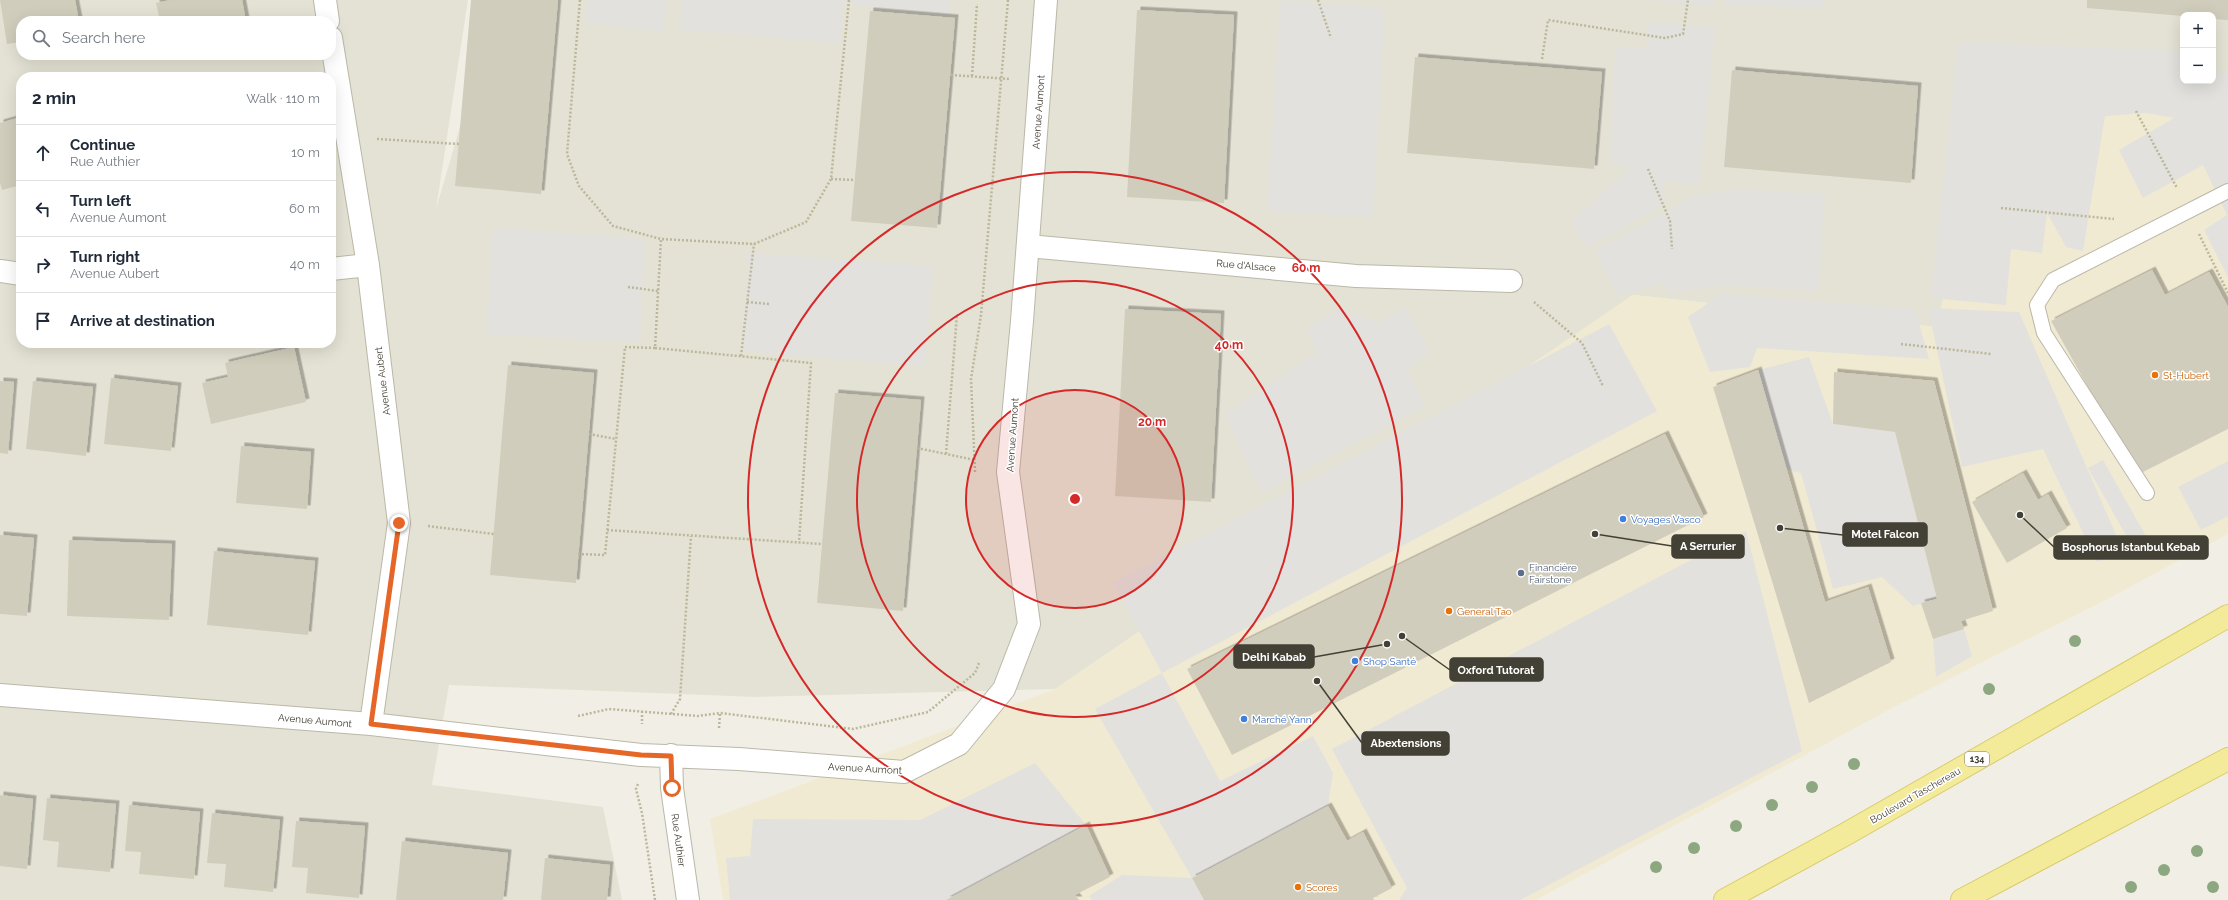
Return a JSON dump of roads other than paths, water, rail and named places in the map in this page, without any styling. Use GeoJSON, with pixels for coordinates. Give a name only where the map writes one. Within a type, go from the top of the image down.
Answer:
{"type":"FeatureCollection","features":[{"type":"Feature","properties":{"kind":"main road","name":"Boulevard Taschereau"},"geometry":{"type":"LineString","coordinates":[[1725,900],[1859,826],[2228,616]]}},
{"type":"Feature","properties":{"kind":"main road"},"geometry":{"type":"LineString","coordinates":[[1962,900],[2228,759]]}},
{"type":"Feature","properties":{"kind":"street"},"geometry":{"type":"LineString","coordinates":[[325,0],[327,16]]}},
{"type":"Feature","properties":{"kind":"street","name":"Avenue Aumont"},"geometry":{"type":"LineString","coordinates":[[0,695],[371,724],[641,755],[904,772],[959,744],[1004,689],[1029,624],[1008,472],[1028,246],[1046,0]]}},
{"type":"Feature","properties":{"kind":"street","name":"Avenue Aubert"},"geometry":{"type":"LineString","coordinates":[[335,60],[368,265],[399,523],[371,724]]}},
{"type":"Feature","properties":{"kind":"street","name":"Rue d'Alsace"},"geometry":{"type":"LineString","coordinates":[[1028,246],[1356,276],[1511,281]]}},
{"type":"Feature","properties":{"kind":"street"},"geometry":{"type":"LineString","coordinates":[[336,268],[368,265]]}},
{"type":"Feature","properties":{"kind":"street"},"geometry":{"type":"LineString","coordinates":[[0,271],[16,273]]}},
{"type":"Feature","properties":{"kind":"street","name":"Rue Authier"},"geometry":{"type":"LineString","coordinates":[[671,756],[671,782],[688,900]]}},
{"type":"Feature","properties":{"kind":"lane"},"geometry":{"type":"LineString","coordinates":[[2147,493],[2044,333],[2037,305],[2053,280],[2228,191]]}},
{"type":"Feature","properties":{"kind":"place","name":"St-Hubert"},"geometry":{"type":"Point","coordinates":[2155,375]}},
{"type":"Feature","properties":{"kind":"place","name":"Bosphorus Istanbul Kebab"},"geometry":{"type":"Point","coordinates":[2020,515]}},
{"type":"Feature","properties":{"kind":"place","name":"Voyages Vasco"},"geometry":{"type":"Point","coordinates":[1623,519]}},
{"type":"Feature","properties":{"kind":"place","name":"Motel Falcon"},"geometry":{"type":"Point","coordinates":[1780,528]}},
{"type":"Feature","properties":{"kind":"place","name":"A Serrurier"},"geometry":{"type":"Point","coordinates":[1595,534]}},
{"type":"Feature","properties":{"kind":"place","name":"Financière Fairstone"},"geometry":{"type":"Point","coordinates":[1521,573]}},
{"type":"Feature","properties":{"kind":"place","name":"General Tao"},"geometry":{"type":"Point","coordinates":[1449,611]}},
{"type":"Feature","properties":{"kind":"place","name":"Oxford Tutorat"},"geometry":{"type":"Point","coordinates":[1402,636]}},
{"type":"Feature","properties":{"kind":"place","name":"Delhi Kabab"},"geometry":{"type":"Point","coordinates":[1387,644]}},
{"type":"Feature","properties":{"kind":"place","name":"Shop Santé"},"geometry":{"type":"Point","coordinates":[1355,661]}},
{"type":"Feature","properties":{"kind":"place","name":"Abextensions"},"geometry":{"type":"Point","coordinates":[1317,681]}},
{"type":"Feature","properties":{"kind":"place","name":"Marché Yann"},"geometry":{"type":"Point","coordinates":[1244,719]}},
{"type":"Feature","properties":{"kind":"place","name":"Scores"},"geometry":{"type":"Point","coordinates":[1298,887]}}]}
